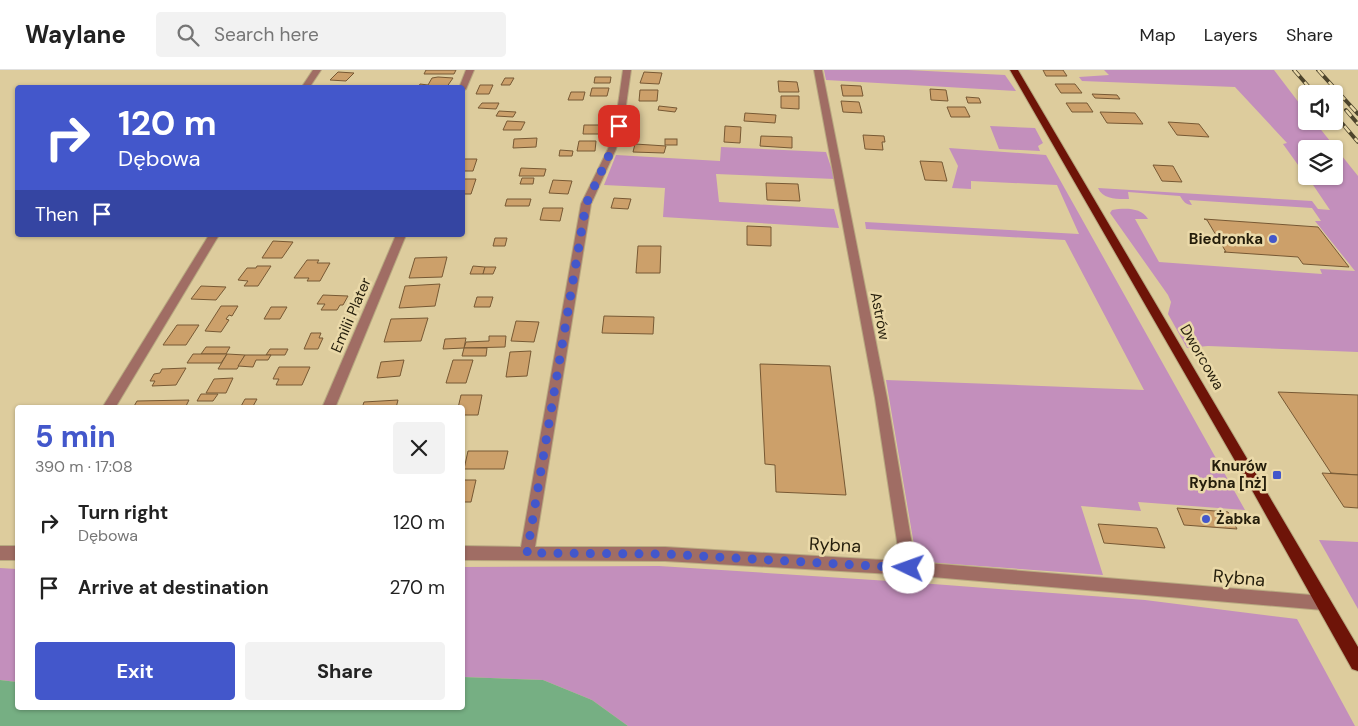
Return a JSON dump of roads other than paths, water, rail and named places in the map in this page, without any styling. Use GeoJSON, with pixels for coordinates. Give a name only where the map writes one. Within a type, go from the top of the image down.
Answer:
{"type":"FeatureCollection","features":[{"type":"Feature","properties":{"kind":"main road","name":"Dworcowa"},"geometry":{"type":"LineString","coordinates":[[1014,70],[1358,663]]}},
{"type":"Feature","properties":{"kind":"street"},"geometry":{"type":"LineString","coordinates":[[308,85],[317,70]]}},
{"type":"Feature","properties":{"kind":"street"},"geometry":{"type":"LineString","coordinates":[[464,85],[470,70]]}},
{"type":"Feature","properties":{"kind":"street"},"geometry":{"type":"LineString","coordinates":[[527,553],[586,204],[612,149],[619,126],[627,70]]}},
{"type":"Feature","properties":{"kind":"street","name":"Astrów"},"geometry":{"type":"LineString","coordinates":[[818,70],[879,388],[909,568]]}},
{"type":"Feature","properties":{"kind":"street"},"geometry":{"type":"LineString","coordinates":[[110,405],[213,237]]}},
{"type":"Feature","properties":{"kind":"street","name":"Emilii Plater"},"geometry":{"type":"LineString","coordinates":[[329,405],[400,237]]}},
{"type":"Feature","properties":{"kind":"street"},"geometry":{"type":"LineString","coordinates":[[0,553],[15,553]]}},
{"type":"Feature","properties":{"kind":"street","name":"Rybna"},"geometry":{"type":"LineString","coordinates":[[465,553],[665,554],[909,568],[1323,603]]}},
{"type":"Feature","properties":{"kind":"railway"},"geometry":{"type":"LineString","coordinates":[[1294,70],[1307,85]]}},
{"type":"Feature","properties":{"kind":"railway"},"geometry":{"type":"LineString","coordinates":[[1318,70],[1358,114]]}},
{"type":"Feature","properties":{"kind":"railway"},"geometry":{"type":"LineString","coordinates":[[1346,110],[1358,124]]}},
{"type":"Feature","properties":{"kind":"railway"},"geometry":{"type":"LineString","coordinates":[[1343,124],[1358,142]]}},
{"type":"Feature","properties":{"kind":"place","name":"Biedronka"},"geometry":{"type":"Point","coordinates":[1273,239]}},
{"type":"Feature","properties":{"kind":"place","name":"Knurów Rybna [nż]"},"geometry":{"type":"Point","coordinates":[1277,475]}},
{"type":"Feature","properties":{"kind":"place","name":"Żabka"},"geometry":{"type":"Point","coordinates":[1206,519]}}]}
